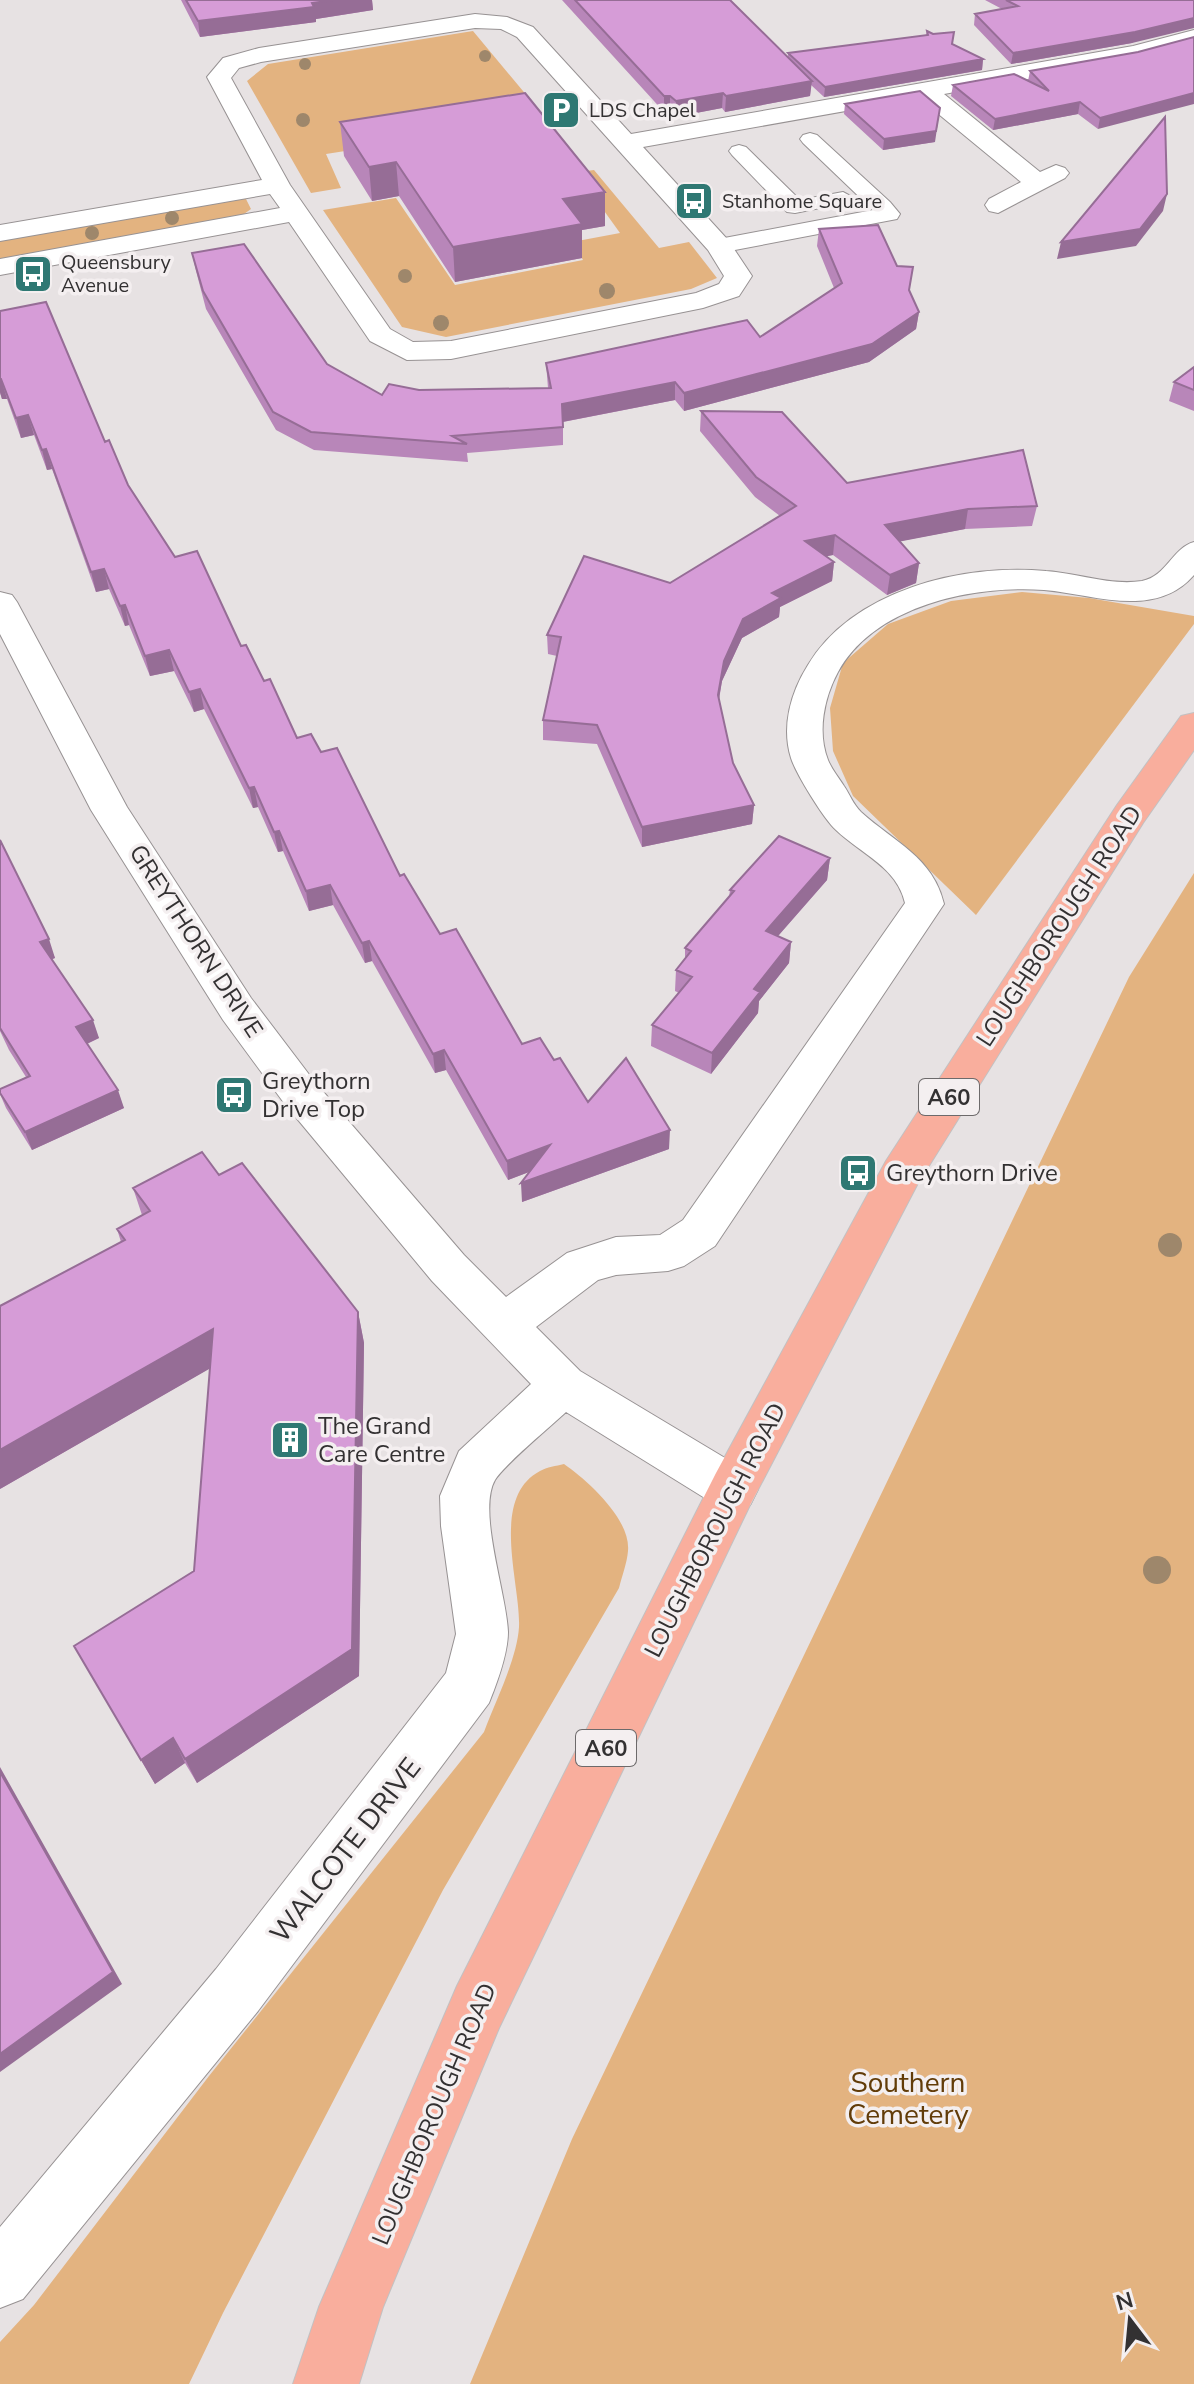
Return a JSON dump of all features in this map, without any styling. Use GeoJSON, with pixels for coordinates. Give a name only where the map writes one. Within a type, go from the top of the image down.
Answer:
{"type":"FeatureCollection","features":[{"type":"Feature","properties":{"kind":"main road","name":"LOUGHBOROUGH ROAD"},"geometry":{"type":"LineString","coordinates":[[326,2384],[351,2307],[478,2007],[733,1489],[901,1173],[1130,814],[1194,724]]}},
{"type":"Feature","properties":{"kind":"street"},"geometry":{"type":"LineString","coordinates":[[475,21],[498,21],[525,32],[719,246],[738,276],[729,290],[703,300],[451,350],[407,351],[380,335],[277,185],[219,77],[231,63],[259,55],[475,21]]}},
{"type":"Feature","properties":{"kind":"street"},"geometry":{"type":"LineString","coordinates":[[625,143],[1135,53],[1194,37]]}},
{"type":"Feature","properties":{"kind":"street"},"geometry":{"type":"LineString","coordinates":[[924,90],[1047,178],[998,205]]}},
{"type":"Feature","properties":{"kind":"street"},"geometry":{"type":"LineString","coordinates":[[0,233],[277,185]]}},
{"type":"Feature","properties":{"kind":"street"},"geometry":{"type":"LineString","coordinates":[[0,267],[296,213]]}},
{"type":"Feature","properties":{"kind":"street"},"geometry":{"type":"LineString","coordinates":[[505,1324],[583,1266],[616,1256],[668,1253],[699,1233],[925,904],[923,887],[910,870],[844,818],[809,758],[804,729],[807,700],[835,649],[863,624],[921,597],[976,583],[1040,580],[1125,591],[1156,588],[1179,574],[1194,552]]}},
{"type":"Feature","properties":{"kind":"street","name":"GREYTHORN DRIVE"},"geometry":{"type":"LineString","coordinates":[[0,602],[110,810],[237,1009],[309,1104],[448,1268],[563,1385],[733,1489]]}},
{"type":"Feature","properties":{"kind":"street","name":"WALCOTE DRIVE"},"geometry":{"type":"LineString","coordinates":[[0,2276],[237,1990],[470,1685],[482,1634],[466,1526],[465,1496],[476,1466],[563,1385]]}},
{"type":"Feature","properties":{"kind":"lane"},"geometry":{"type":"LineString","coordinates":[[719,246],[889,214],[810,139]]}},
{"type":"Feature","properties":{"kind":"lane"},"geometry":{"type":"LineString","coordinates":[[739,151],[795,207],[868,193]]}},
{"type":"Feature","properties":{"kind":"green space"},"geometry":{"type":"Polygon","coordinates":[[[473,31],[543,115],[514,120],[512,125],[326,154],[341,188],[311,193],[247,81],[268,64],[473,31]]]}},
{"type":"Feature","properties":{"kind":"green space"},"geometry":{"type":"Polygon","coordinates":[[[594,170],[659,248],[689,242],[717,278],[691,289],[446,337],[402,327],[323,210],[396,198],[455,285],[583,260],[572,242],[620,233],[597,201],[541,177],[594,170]]]}},
{"type":"Feature","properties":{"kind":"green space"},"geometry":{"type":"Polygon","coordinates":[[[233,197],[246,199],[251,209],[244,214],[0,260],[0,238],[233,197]]]}},
{"type":"Feature","properties":{"kind":"green space"},"geometry":{"type":"Polygon","coordinates":[[[1022,592],[1089,598],[1194,616],[1194,624],[976,915],[853,796],[833,751],[830,708],[843,663],[888,624],[951,601],[1022,592]]]}},
{"type":"Feature","properties":{"kind":"green space","name":"Southern Cemetery"},"geometry":{"type":"Polygon","coordinates":[[[1194,873],[1194,2384],[470,2384],[572,2139],[1129,977],[1194,873]]]}},
{"type":"Feature","properties":{"kind":"green space"},"geometry":{"type":"Polygon","coordinates":[[[564,1464],[595,1490],[622,1526],[628,1551],[619,1588],[443,1890],[189,2384],[0,2384],[0,2342],[34,2305],[209,2076],[484,1732],[510,1666],[519,1627],[511,1543],[515,1501],[525,1484],[540,1471],[564,1464]]]}},
{"type":"Feature","properties":{"kind":"building"},"geometry":{"type":"Polygon","coordinates":[[[186,0],[334,0],[312,3],[314,7],[198,21],[186,0]]]}},
{"type":"Feature","properties":{"kind":"building"},"geometry":{"type":"Polygon","coordinates":[[[575,0],[730,0],[812,81],[676,101],[664,96],[575,0]]]}},
{"type":"Feature","properties":{"kind":"building"},"geometry":{"type":"Polygon","coordinates":[[[1006,0],[1194,0],[1194,18],[1135,32],[1013,53],[975,14],[1018,6],[1006,0]]]}},
{"type":"Feature","properties":{"kind":"building"},"geometry":{"type":"Polygon","coordinates":[[[927,31],[933,34],[954,32],[952,44],[983,59],[825,87],[788,53],[928,35],[927,31]]]}},
{"type":"Feature","properties":{"kind":"building"},"geometry":{"type":"Polygon","coordinates":[[[1194,37],[1194,93],[1100,118],[1080,102],[995,119],[953,85],[1014,74],[1049,91],[1030,71],[1138,52],[1194,37]]]}},
{"type":"Feature","properties":{"kind":"building"},"geometry":{"type":"Polygon","coordinates":[[[920,91],[940,108],[936,131],[884,139],[845,104],[920,91]]]}},
{"type":"Feature","properties":{"kind":"building"},"geometry":{"type":"Polygon","coordinates":[[[525,93],[605,192],[563,199],[582,224],[453,247],[396,162],[369,167],[340,122],[525,93]]]}},
{"type":"Feature","properties":{"kind":"building"},"geometry":{"type":"Polygon","coordinates":[[[1165,117],[1167,194],[1140,229],[1061,242],[1165,117]]]}},
{"type":"Feature","properties":{"kind":"building"},"geometry":{"type":"Polygon","coordinates":[[[878,225],[897,266],[913,267],[909,290],[919,312],[872,344],[684,393],[675,382],[562,404],[563,427],[452,436],[467,444],[311,432],[273,412],[203,291],[192,253],[244,244],[327,364],[382,395],[389,384],[419,390],[551,388],[546,363],[747,320],[760,337],[842,283],[819,229],[878,225]]]}},
{"type":"Feature","properties":{"kind":"building"},"geometry":{"type":"Polygon","coordinates":[[[46,302],[105,442],[109,440],[128,485],[175,557],[197,551],[241,646],[246,645],[264,681],[270,679],[297,738],[311,734],[321,752],[337,748],[400,876],[404,874],[440,934],[456,929],[522,1044],[540,1038],[554,1060],[560,1058],[588,1102],[626,1058],[670,1130],[521,1183],[550,1145],[507,1161],[444,1050],[433,1054],[369,941],[362,943],[330,885],[306,891],[279,831],[274,832],[254,787],[249,788],[200,689],[189,692],[169,650],[145,656],[125,605],[120,606],[104,569],[91,572],[46,449],[42,450],[28,415],[16,418],[0,379],[0,311],[46,302]]]}},
{"type":"Feature","properties":{"kind":"building"},"geometry":{"type":"Polygon","coordinates":[[[1194,367],[1194,390],[1174,382],[1194,367]]]}},
{"type":"Feature","properties":{"kind":"building"},"geometry":{"type":"Polygon","coordinates":[[[701,411],[782,412],[847,483],[1023,450],[1037,506],[968,509],[885,525],[919,563],[890,575],[835,535],[805,541],[834,562],[772,593],[781,598],[743,619],[724,661],[718,695],[733,763],[754,805],[642,827],[597,725],[543,720],[561,637],[547,635],[584,556],[670,583],[796,506],[756,477],[701,411]]]}},
{"type":"Feature","properties":{"kind":"building"},"geometry":{"type":"Polygon","coordinates":[[[779,836],[830,858],[766,931],[791,942],[754,989],[760,992],[712,1053],[652,1025],[692,977],[676,970],[691,951],[685,948],[734,891],[730,890],[779,836]]]}},
{"type":"Feature","properties":{"kind":"building"},"geometry":{"type":"Polygon","coordinates":[[[0,840],[49,939],[40,942],[93,1020],[76,1027],[118,1090],[25,1132],[0,1093],[0,1089],[30,1076],[0,1028],[0,840]]]}},
{"type":"Feature","properties":{"kind":"building","name":"The Grand Care Centre"},"geometry":{"type":"Polygon","coordinates":[[[202,1152],[219,1175],[242,1163],[358,1312],[352,1649],[185,1759],[173,1738],[141,1760],[74,1646],[194,1571],[213,1329],[0,1450],[0,1306],[125,1240],[117,1229],[150,1211],[133,1188],[202,1152]]]}},
{"type":"Feature","properties":{"kind":"building"},"geometry":{"type":"Polygon","coordinates":[[[0,1772],[113,1972],[0,2054],[0,1772]]]}},
{"type":"Feature","properties":{"kind":"place","name":"LDS Chapel"},"geometry":{"type":"Point","coordinates":[561,110]}},
{"type":"Feature","properties":{"kind":"place","name":"Stanhome Square"},"geometry":{"type":"Point","coordinates":[694,201]}},
{"type":"Feature","properties":{"kind":"place","name":"Queensbury Avenue"},"geometry":{"type":"Point","coordinates":[33,274]}},
{"type":"Feature","properties":{"kind":"place","name":"Greythorn Drive Top"},"geometry":{"type":"Point","coordinates":[234,1095]}},
{"type":"Feature","properties":{"kind":"place","name":"Greythorn Drive"},"geometry":{"type":"Point","coordinates":[858,1173]}},
{"type":"Feature","properties":{"kind":"place","name":"The Grand Care Centre"},"geometry":{"type":"Point","coordinates":[290,1440]}}]}
